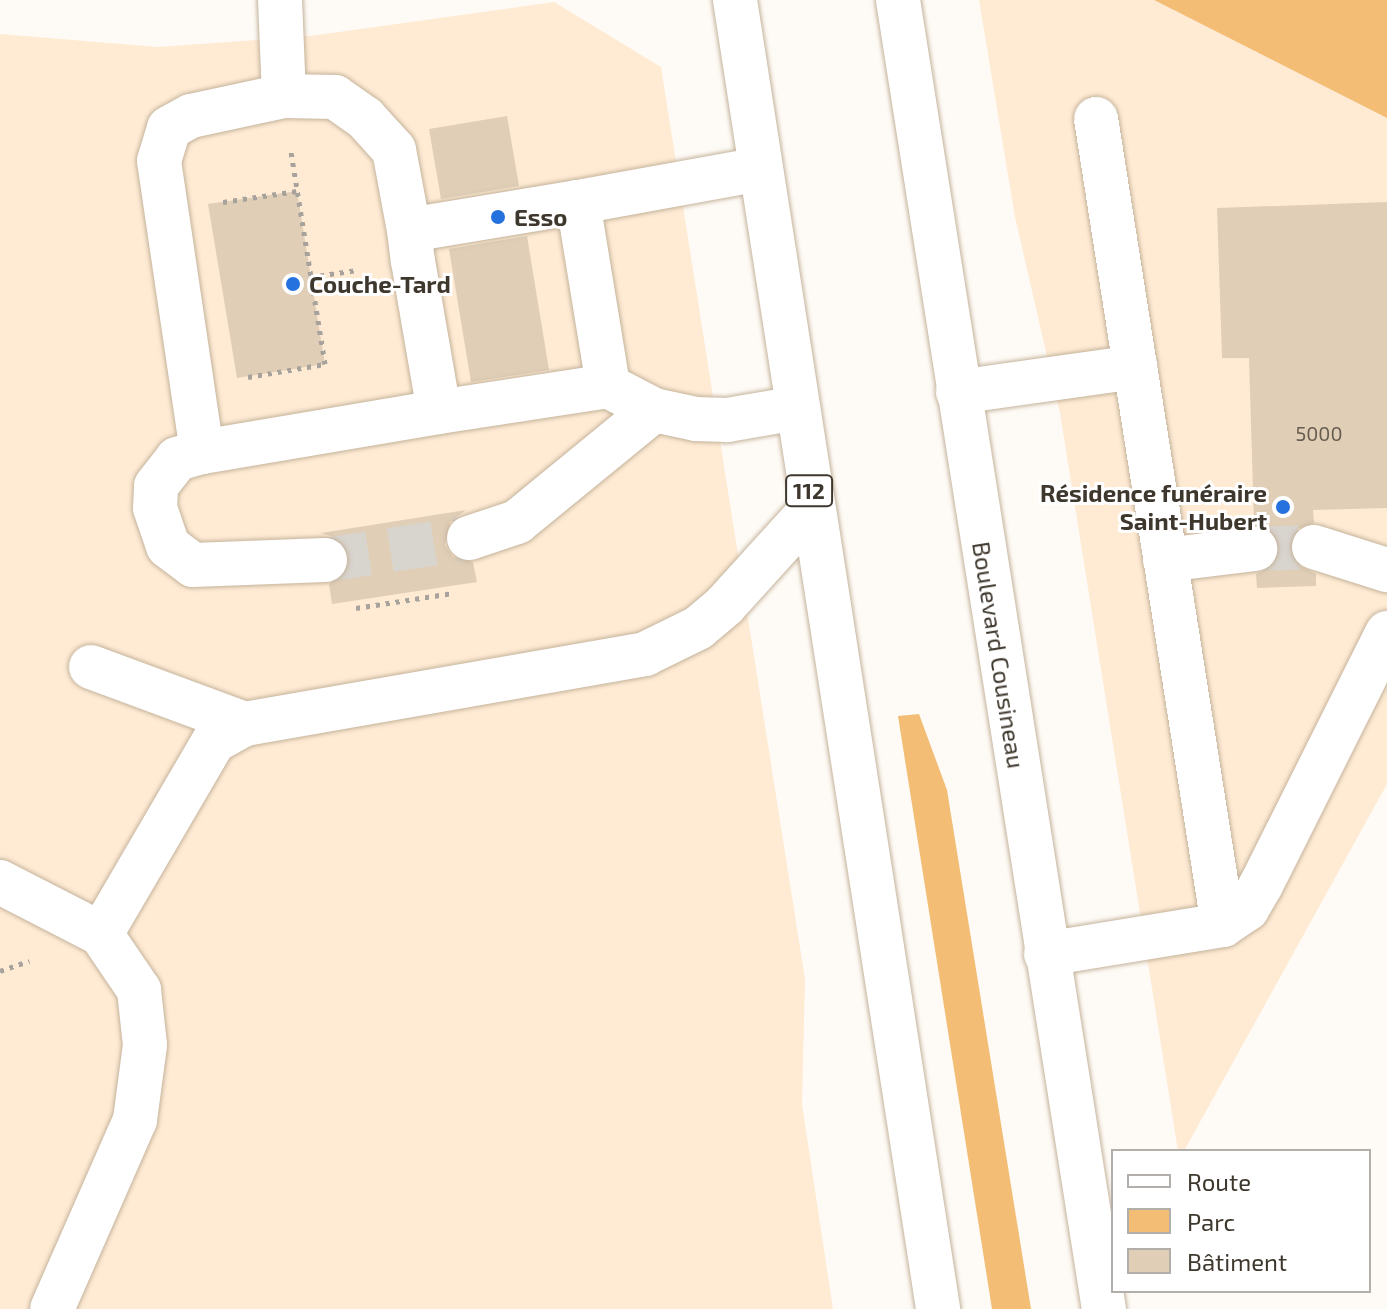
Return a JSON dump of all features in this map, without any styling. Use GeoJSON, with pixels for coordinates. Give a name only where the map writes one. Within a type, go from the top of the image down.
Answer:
{"type":"FeatureCollection","features":[{"type":"Feature","properties":{"kind":"main road"},"geometry":{"type":"LineString","coordinates":[[280,0],[284,96]]}},
{"type":"Feature","properties":{"kind":"main road","name":"112"},"geometry":{"type":"LineString","coordinates":[[735,0],[938,1309]]}},
{"type":"Feature","properties":{"kind":"main road","name":"Boulevard Cousineau"},"geometry":{"type":"LineString","coordinates":[[898,0],[1104,1309]]}},
{"type":"Feature","properties":{"kind":"main road"},"geometry":{"type":"LineString","coordinates":[[202,452],[159,149],[162,137],[178,120],[284,96],[335,97],[365,118],[394,150],[439,412]]}},
{"type":"Feature","properties":{"kind":"main road"},"geometry":{"type":"LineString","coordinates":[[1096,119],[1223,925]]}},
{"type":"Feature","properties":{"kind":"main road"},"geometry":{"type":"LineString","coordinates":[[409,230],[760,169]]}},
{"type":"Feature","properties":{"kind":"main road"},"geometry":{"type":"LineString","coordinates":[[578,202],[608,386]]}},
{"type":"Feature","properties":{"kind":"main road"},"geometry":{"type":"LineString","coordinates":[[958,392],[1135,367]]}},
{"type":"Feature","properties":{"kind":"main road"},"geometry":{"type":"LineString","coordinates":[[325,560],[212,568],[180,556],[160,529],[156,486],[177,459],[202,452],[608,386],[654,410],[727,420],[797,408]]}},
{"type":"Feature","properties":{"kind":"main road"},"geometry":{"type":"LineString","coordinates":[[469,538],[517,522],[654,410]]}},
{"type":"Feature","properties":{"kind":"main road"},"geometry":{"type":"LineString","coordinates":[[101,934],[214,741],[245,724],[645,654],[698,628],[725,605],[812,509]]}},
{"type":"Feature","properties":{"kind":"main road"},"geometry":{"type":"LineString","coordinates":[[1314,547],[1387,570]]}},
{"type":"Feature","properties":{"kind":"main road"},"geometry":{"type":"LineString","coordinates":[[1165,560],[1255,549]]}},
{"type":"Feature","properties":{"kind":"main road"},"geometry":{"type":"LineString","coordinates":[[1046,954],[1223,925],[1247,909],[1387,633]]}},
{"type":"Feature","properties":{"kind":"main road"},"geometry":{"type":"LineString","coordinates":[[91,667],[245,724]]}},
{"type":"Feature","properties":{"kind":"main road"},"geometry":{"type":"LineString","coordinates":[[0,882],[101,934],[139,990],[143,1060],[135,1120],[52,1309]]}},
{"type":"Feature","properties":{"kind":"path"},"geometry":{"type":"LineString","coordinates":[[208,204],[297,191],[325,364],[237,378]]}},
{"type":"Feature","properties":{"kind":"path"},"geometry":{"type":"LineString","coordinates":[[340,610],[467,591]]}},
{"type":"Feature","properties":{"kind":"shaded area"},"geometry":{"type":"Polygon","coordinates":[[[979,0],[1154,0],[1387,118],[1387,784],[1185,1149],[1178,1149],[1060,413],[1015,217],[979,0]]]}},
{"type":"Feature","properties":{"kind":"shaded area"},"geometry":{"type":"Polygon","coordinates":[[[554,2],[661,67],[805,979],[802,1104],[833,1309],[0,1309],[0,34],[158,47],[310,36],[554,2]]]}},
{"type":"Feature","properties":{"kind":"green space"},"geometry":{"type":"Polygon","coordinates":[[[1154,0],[1387,0],[1387,118],[1154,0]]]}},
{"type":"Feature","properties":{"kind":"green space"},"geometry":{"type":"Polygon","coordinates":[[[919,714],[947,790],[1031,1309],[992,1309],[898,716],[919,714]]]}},
{"type":"Feature","properties":{"kind":"building"},"geometry":{"type":"Polygon","coordinates":[[[507,116],[519,186],[441,199],[429,129],[507,116]]]}},
{"type":"Feature","properties":{"kind":"building"},"geometry":{"type":"Polygon","coordinates":[[[297,191],[325,364],[237,378],[208,204],[297,191]]]}},
{"type":"Feature","properties":{"kind":"building"},"geometry":{"type":"Polygon","coordinates":[[[1387,202],[1387,508],[1313,510],[1314,523],[1297,529],[1290,552],[1296,564],[1316,574],[1316,586],[1257,588],[1256,574],[1271,568],[1280,547],[1274,533],[1254,524],[1249,358],[1222,358],[1217,208],[1387,202]]]}},
{"type":"Feature","properties":{"kind":"building"},"geometry":{"type":"Polygon","coordinates":[[[527,236],[549,370],[471,382],[449,249],[527,236]]]}},
{"type":"Feature","properties":{"kind":"building"},"geometry":{"type":"Polygon","coordinates":[[[466,510],[450,522],[445,545],[453,557],[473,562],[477,582],[332,604],[329,584],[347,572],[350,558],[337,538],[321,533],[466,510]]]}},
{"type":"Feature","properties":{"kind":"tunnel"},"geometry":{"type":"LineString","coordinates":[[325,560],[469,538]]}},
{"type":"Feature","properties":{"kind":"tunnel"},"geometry":{"type":"LineString","coordinates":[[1255,549],[1314,547]]}},
{"type":"Feature","properties":{"kind":"place","name":"Esso"},"geometry":{"type":"Point","coordinates":[498,217]}},
{"type":"Feature","properties":{"kind":"place","name":"Couche-Tard"},"geometry":{"type":"Point","coordinates":[293,284]}},
{"type":"Feature","properties":{"kind":"place","name":"Résidence funéraire Saint-Hubert"},"geometry":{"type":"Point","coordinates":[1283,507]}}]}
